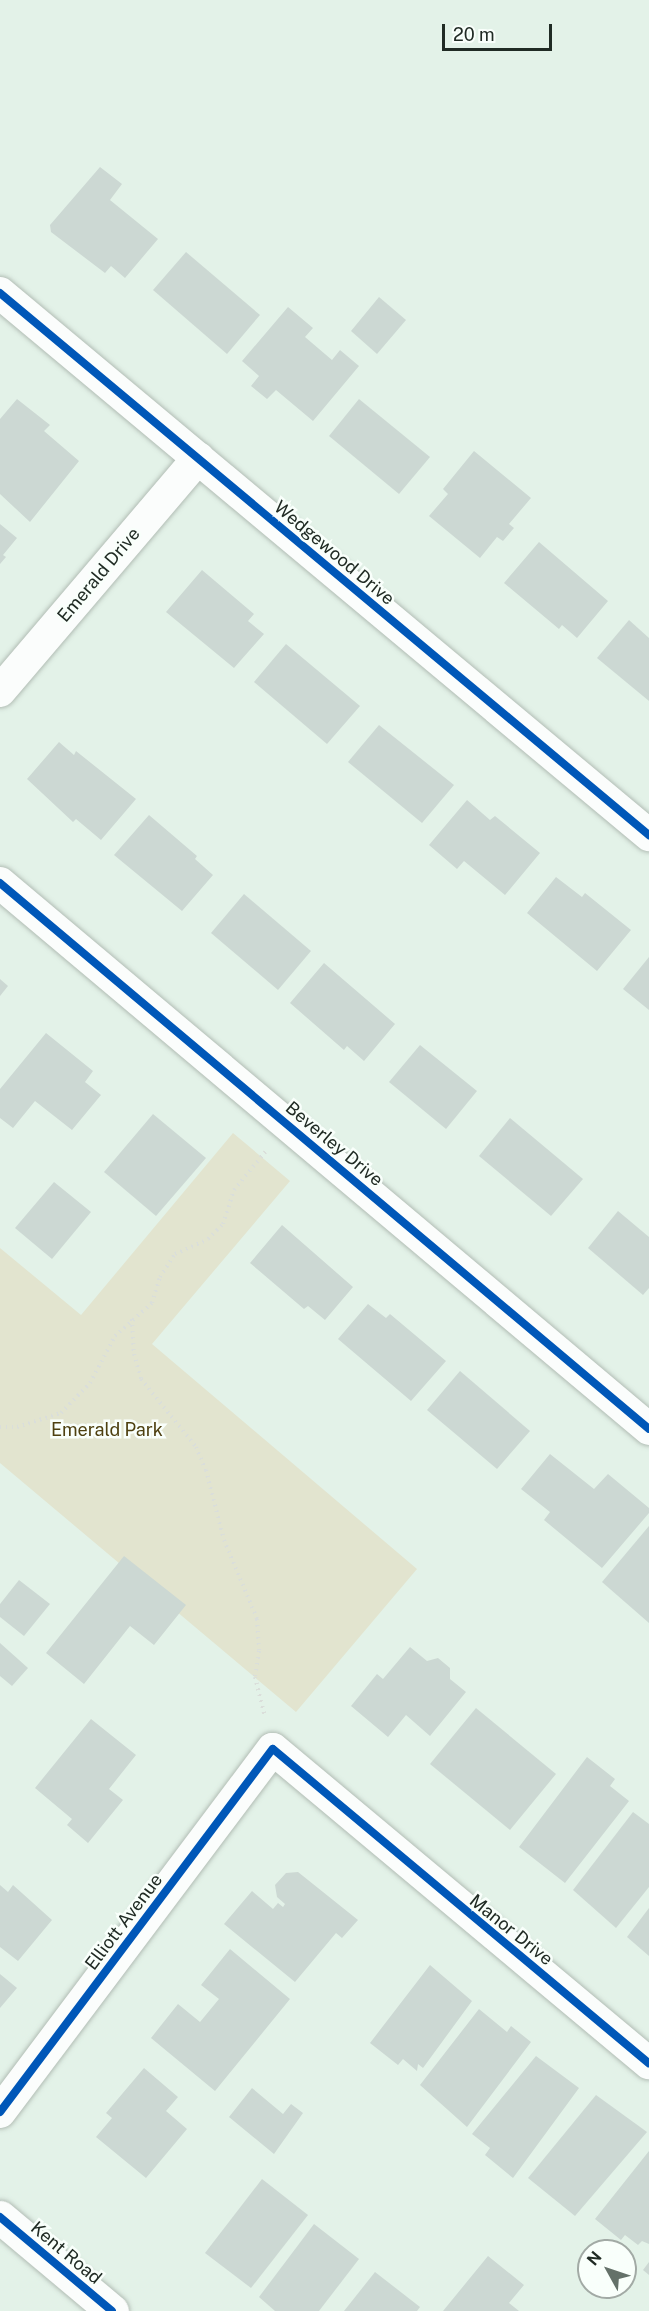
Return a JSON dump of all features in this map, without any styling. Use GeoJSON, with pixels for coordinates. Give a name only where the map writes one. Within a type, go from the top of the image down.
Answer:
{"type":"FeatureCollection","features":[{"type":"Feature","properties":{"kind":"street","name":"Wedgewood Drive"},"geometry":{"type":"LineString","coordinates":[[0,293],[649,835]]}},
{"type":"Feature","properties":{"kind":"street","name":"Emerald Drive"},"geometry":{"type":"LineString","coordinates":[[0,691],[198,458]]}},
{"type":"Feature","properties":{"kind":"street","name":"Beverley Drive"},"geometry":{"type":"LineString","coordinates":[[0,883],[649,1429]]}},
{"type":"Feature","properties":{"kind":"street","name":"Manor Drive"},"geometry":{"type":"LineString","coordinates":[[273,1749],[649,2063]]}},
{"type":"Feature","properties":{"kind":"street","name":"Elliott Avenue"},"geometry":{"type":"LineString","coordinates":[[0,2112],[273,1749]]}},
{"type":"Feature","properties":{"kind":"street","name":"Kent Road"},"geometry":{"type":"LineString","coordinates":[[0,2217],[112,2311]]}},
{"type":"Feature","properties":{"kind":"path"},"geometry":{"type":"LineString","coordinates":[[0,1427],[17,1427],[61,1413],[90,1383],[115,1336],[152,1303],[160,1277],[175,1254],[208,1239],[223,1224],[241,1179],[289,1126]]}},
{"type":"Feature","properties":{"kind":"path"},"geometry":{"type":"LineString","coordinates":[[132,1319],[134,1354],[141,1379],[195,1447],[206,1470],[224,1540],[257,1619],[259,1651],[255,1677],[273,1749]]}},
{"type":"Feature","properties":{"kind":"green space","name":"Emerald Park"},"geometry":{"type":"Polygon","coordinates":[[[233,1133],[290,1181],[152,1344],[417,1569],[296,1712],[0,1463],[0,1248],[81,1315],[233,1133]]]}},
{"type":"Feature","properties":{"kind":"building"},"geometry":{"type":"Polygon","coordinates":[[[100,167],[122,184],[110,200],[158,239],[125,278],[111,266],[105,273],[51,232],[50,225],[100,167]]]}},
{"type":"Feature","properties":{"kind":"building"},"geometry":{"type":"Polygon","coordinates":[[[186,252],[260,315],[227,354],[153,290],[186,252]]]}},
{"type":"Feature","properties":{"kind":"building"},"geometry":{"type":"Polygon","coordinates":[[[379,297],[406,320],[377,354],[351,331],[379,297]]]}},
{"type":"Feature","properties":{"kind":"building"},"geometry":{"type":"Polygon","coordinates":[[[288,307],[313,328],[305,337],[332,360],[340,350],[359,366],[313,421],[276,390],[267,399],[251,386],[259,376],[242,361],[288,307]]]}},
{"type":"Feature","properties":{"kind":"building"},"geometry":{"type":"Polygon","coordinates":[[[17,399],[50,425],[44,431],[79,461],[30,522],[0,494],[0,419],[17,399]]]}},
{"type":"Feature","properties":{"kind":"building"},"geometry":{"type":"Polygon","coordinates":[[[359,399],[430,457],[399,494],[329,436],[359,399]]]}},
{"type":"Feature","properties":{"kind":"building"},"geometry":{"type":"Polygon","coordinates":[[[474,451],[531,498],[509,524],[514,528],[503,541],[497,537],[480,558],[429,516],[448,494],[443,489],[474,451]]]}},
{"type":"Feature","properties":{"kind":"building"},"geometry":{"type":"Polygon","coordinates":[[[0,524],[17,538],[3,555],[6,557],[0,564],[0,524]]]}},
{"type":"Feature","properties":{"kind":"building"},"geometry":{"type":"Polygon","coordinates":[[[539,542],[608,601],[577,638],[562,625],[559,629],[504,583],[539,542]]]}},
{"type":"Feature","properties":{"kind":"building"},"geometry":{"type":"Polygon","coordinates":[[[202,570],[254,614],[248,621],[264,634],[234,668],[166,612],[202,570]]]}},
{"type":"Feature","properties":{"kind":"building"},"geometry":{"type":"Polygon","coordinates":[[[629,620],[649,638],[649,701],[597,658],[629,620]]]}},
{"type":"Feature","properties":{"kind":"building"},"geometry":{"type":"Polygon","coordinates":[[[286,644],[360,706],[327,744],[254,682],[286,644]]]}},
{"type":"Feature","properties":{"kind":"building"},"geometry":{"type":"Polygon","coordinates":[[[379,725],[454,785],[422,823],[348,762],[379,725]]]}},
{"type":"Feature","properties":{"kind":"building"},"geometry":{"type":"Polygon","coordinates":[[[59,742],[74,755],[76,751],[136,799],[101,840],[76,819],[73,822],[27,779],[59,742]]]}},
{"type":"Feature","properties":{"kind":"building"},"geometry":{"type":"Polygon","coordinates":[[[467,800],[490,820],[495,816],[540,853],[505,895],[464,861],[457,869],[429,845],[467,800]]]}},
{"type":"Feature","properties":{"kind":"building"},"geometry":{"type":"Polygon","coordinates":[[[149,815],[197,856],[195,859],[213,875],[182,911],[114,855],[149,815]]]}},
{"type":"Feature","properties":{"kind":"building"},"geometry":{"type":"Polygon","coordinates":[[[556,877],[582,897],[585,893],[631,930],[597,971],[527,913],[556,877]]]}},
{"type":"Feature","properties":{"kind":"building"},"geometry":{"type":"Polygon","coordinates":[[[244,894],[311,951],[278,990],[211,933],[244,894]]]}},
{"type":"Feature","properties":{"kind":"building"},"geometry":{"type":"Polygon","coordinates":[[[649,957],[649,1010],[623,989],[649,957]]]}},
{"type":"Feature","properties":{"kind":"building"},"geometry":{"type":"Polygon","coordinates":[[[324,963],[395,1024],[364,1061],[347,1046],[344,1050],[290,1003],[324,963]]]}},
{"type":"Feature","properties":{"kind":"building"},"geometry":{"type":"Polygon","coordinates":[[[0,979],[8,986],[0,996],[0,979]]]}},
{"type":"Feature","properties":{"kind":"building"},"geometry":{"type":"Polygon","coordinates":[[[46,1033],[93,1071],[85,1082],[101,1095],[72,1130],[35,1101],[13,1128],[0,1118],[0,1089],[46,1033]]]}},
{"type":"Feature","properties":{"kind":"building"},"geometry":{"type":"Polygon","coordinates":[[[420,1045],[477,1091],[446,1129],[389,1082],[420,1045]]]}},
{"type":"Feature","properties":{"kind":"building"},"geometry":{"type":"Polygon","coordinates":[[[153,1114],[206,1158],[156,1216],[104,1172],[153,1114]]]}},
{"type":"Feature","properties":{"kind":"building"},"geometry":{"type":"Polygon","coordinates":[[[510,1118],[583,1179],[551,1216],[479,1156],[510,1118]]]}},
{"type":"Feature","properties":{"kind":"building"},"geometry":{"type":"Polygon","coordinates":[[[54,1182],[91,1212],[52,1259],[15,1228],[54,1182]]]}},
{"type":"Feature","properties":{"kind":"building"},"geometry":{"type":"Polygon","coordinates":[[[618,1211],[649,1237],[649,1288],[643,1295],[588,1248],[618,1211]]]}},
{"type":"Feature","properties":{"kind":"building"},"geometry":{"type":"Polygon","coordinates":[[[282,1225],[353,1287],[325,1320],[308,1306],[304,1309],[250,1263],[282,1225]]]}},
{"type":"Feature","properties":{"kind":"building"},"geometry":{"type":"Polygon","coordinates":[[[368,1304],[386,1318],[390,1314],[446,1361],[411,1401],[338,1339],[368,1304]]]}},
{"type":"Feature","properties":{"kind":"building"},"geometry":{"type":"Polygon","coordinates":[[[460,1371],[530,1431],[497,1469],[427,1410],[460,1371]]]}},
{"type":"Feature","properties":{"kind":"building"},"geometry":{"type":"Polygon","coordinates":[[[550,1454],[594,1489],[608,1474],[649,1508],[649,1513],[602,1568],[544,1520],[550,1512],[521,1489],[550,1454]]]}},
{"type":"Feature","properties":{"kind":"building"},"geometry":{"type":"Polygon","coordinates":[[[649,1526],[649,1623],[602,1582],[649,1526]]]}},
{"type":"Feature","properties":{"kind":"building"},"geometry":{"type":"Polygon","coordinates":[[[124,1556],[186,1605],[154,1645],[130,1626],[84,1684],[46,1653],[124,1556]]]}},
{"type":"Feature","properties":{"kind":"building"},"geometry":{"type":"Polygon","coordinates":[[[19,1580],[50,1604],[24,1636],[0,1617],[0,1604],[19,1580]]]}},
{"type":"Feature","properties":{"kind":"building"},"geometry":{"type":"Polygon","coordinates":[[[0,1643],[28,1668],[12,1686],[0,1676],[0,1643]]]}},
{"type":"Feature","properties":{"kind":"building"},"geometry":{"type":"Polygon","coordinates":[[[410,1647],[427,1661],[438,1658],[450,1668],[450,1679],[466,1692],[430,1736],[406,1715],[388,1737],[351,1706],[377,1674],[383,1679],[410,1647]]]}},
{"type":"Feature","properties":{"kind":"building"},"geometry":{"type":"Polygon","coordinates":[[[476,1708],[556,1774],[510,1830],[430,1764],[476,1708]]]}},
{"type":"Feature","properties":{"kind":"building"},"geometry":{"type":"Polygon","coordinates":[[[91,1719],[136,1755],[109,1789],[123,1800],[88,1843],[67,1825],[72,1819],[35,1788],[91,1719]]]}},
{"type":"Feature","properties":{"kind":"building"},"geometry":{"type":"Polygon","coordinates":[[[587,1757],[615,1779],[610,1786],[629,1801],[565,1883],[519,1847],[587,1757]]]}},
{"type":"Feature","properties":{"kind":"building"},"geometry":{"type":"Polygon","coordinates":[[[633,1812],[649,1824],[649,1887],[616,1928],[573,1890],[633,1812]]]}},
{"type":"Feature","properties":{"kind":"building"},"geometry":{"type":"Polygon","coordinates":[[[298,1872],[358,1920],[342,1938],[336,1933],[295,1982],[224,1924],[252,1891],[273,1909],[278,1903],[283,1907],[285,1904],[277,1897],[275,1885],[286,1873],[298,1872]]]}},
{"type":"Feature","properties":{"kind":"building"},"geometry":{"type":"Polygon","coordinates":[[[0,1885],[8,1892],[13,1885],[52,1920],[18,1961],[0,1947],[0,1885]]]}},
{"type":"Feature","properties":{"kind":"building"},"geometry":{"type":"Polygon","coordinates":[[[649,1908],[649,1956],[627,1937],[649,1908]]]}},
{"type":"Feature","properties":{"kind":"building"},"geometry":{"type":"Polygon","coordinates":[[[230,1949],[290,1999],[215,2091],[151,2038],[178,2004],[200,2022],[219,1999],[201,1985],[230,1949]]]}},
{"type":"Feature","properties":{"kind":"building"},"geometry":{"type":"Polygon","coordinates":[[[430,1965],[472,2001],[423,2068],[418,2064],[417,2071],[403,2059],[398,2065],[370,2043],[430,1965]]]}},
{"type":"Feature","properties":{"kind":"building"},"geometry":{"type":"Polygon","coordinates":[[[0,1974],[17,1988],[0,2008],[0,1974]]]}},
{"type":"Feature","properties":{"kind":"building"},"geometry":{"type":"Polygon","coordinates":[[[479,2009],[507,2032],[511,2026],[531,2042],[467,2127],[420,2085],[479,2009]]]}},
{"type":"Feature","properties":{"kind":"building"},"geometry":{"type":"Polygon","coordinates":[[[536,2056],[579,2088],[513,2178],[485,2155],[490,2148],[472,2134],[536,2056]]]}},
{"type":"Feature","properties":{"kind":"building"},"geometry":{"type":"Polygon","coordinates":[[[144,2068],[178,2097],[166,2111],[187,2129],[146,2178],[96,2137],[112,2118],[106,2113],[144,2068]]]}},
{"type":"Feature","properties":{"kind":"building"},"geometry":{"type":"Polygon","coordinates":[[[252,2088],[283,2114],[291,2104],[303,2113],[274,2154],[229,2117],[252,2088]]]}},
{"type":"Feature","properties":{"kind":"building"},"geometry":{"type":"Polygon","coordinates":[[[596,2095],[647,2132],[575,2216],[528,2178],[596,2095]]]}},
{"type":"Feature","properties":{"kind":"building"},"geometry":{"type":"Polygon","coordinates":[[[649,2151],[649,2244],[642,2241],[638,2245],[637,2239],[630,2239],[625,2235],[620,2239],[595,2219],[649,2151]]]}},
{"type":"Feature","properties":{"kind":"building"},"geometry":{"type":"Polygon","coordinates":[[[262,2179],[308,2215],[251,2288],[205,2253],[262,2179]]]}},
{"type":"Feature","properties":{"kind":"building"},"geometry":{"type":"Polygon","coordinates":[[[314,2224],[359,2259],[319,2311],[275,2311],[259,2297],[314,2224]]]}},
{"type":"Feature","properties":{"kind":"building"},"geometry":{"type":"Polygon","coordinates":[[[488,2256],[524,2285],[509,2303],[519,2311],[443,2311],[488,2256]]]}},
{"type":"Feature","properties":{"kind":"building"},"geometry":{"type":"Polygon","coordinates":[[[649,2262],[649,2275],[643,2270],[649,2262]]]}},
{"type":"Feature","properties":{"kind":"building"},"geometry":{"type":"Polygon","coordinates":[[[375,2272],[420,2307],[417,2311],[344,2311],[375,2272]]]}},
{"type":"Feature","properties":{"kind":"cycle path"},"geometry":{"type":"LineString","coordinates":[[0,293],[649,835]]}},
{"type":"Feature","properties":{"kind":"cycle path"},"geometry":{"type":"LineString","coordinates":[[0,883],[649,1429]]}},
{"type":"Feature","properties":{"kind":"cycle path"},"geometry":{"type":"LineString","coordinates":[[0,2112],[273,1749],[649,2063]]}},
{"type":"Feature","properties":{"kind":"cycle path"},"geometry":{"type":"LineString","coordinates":[[0,2217],[112,2311]]}}]}
